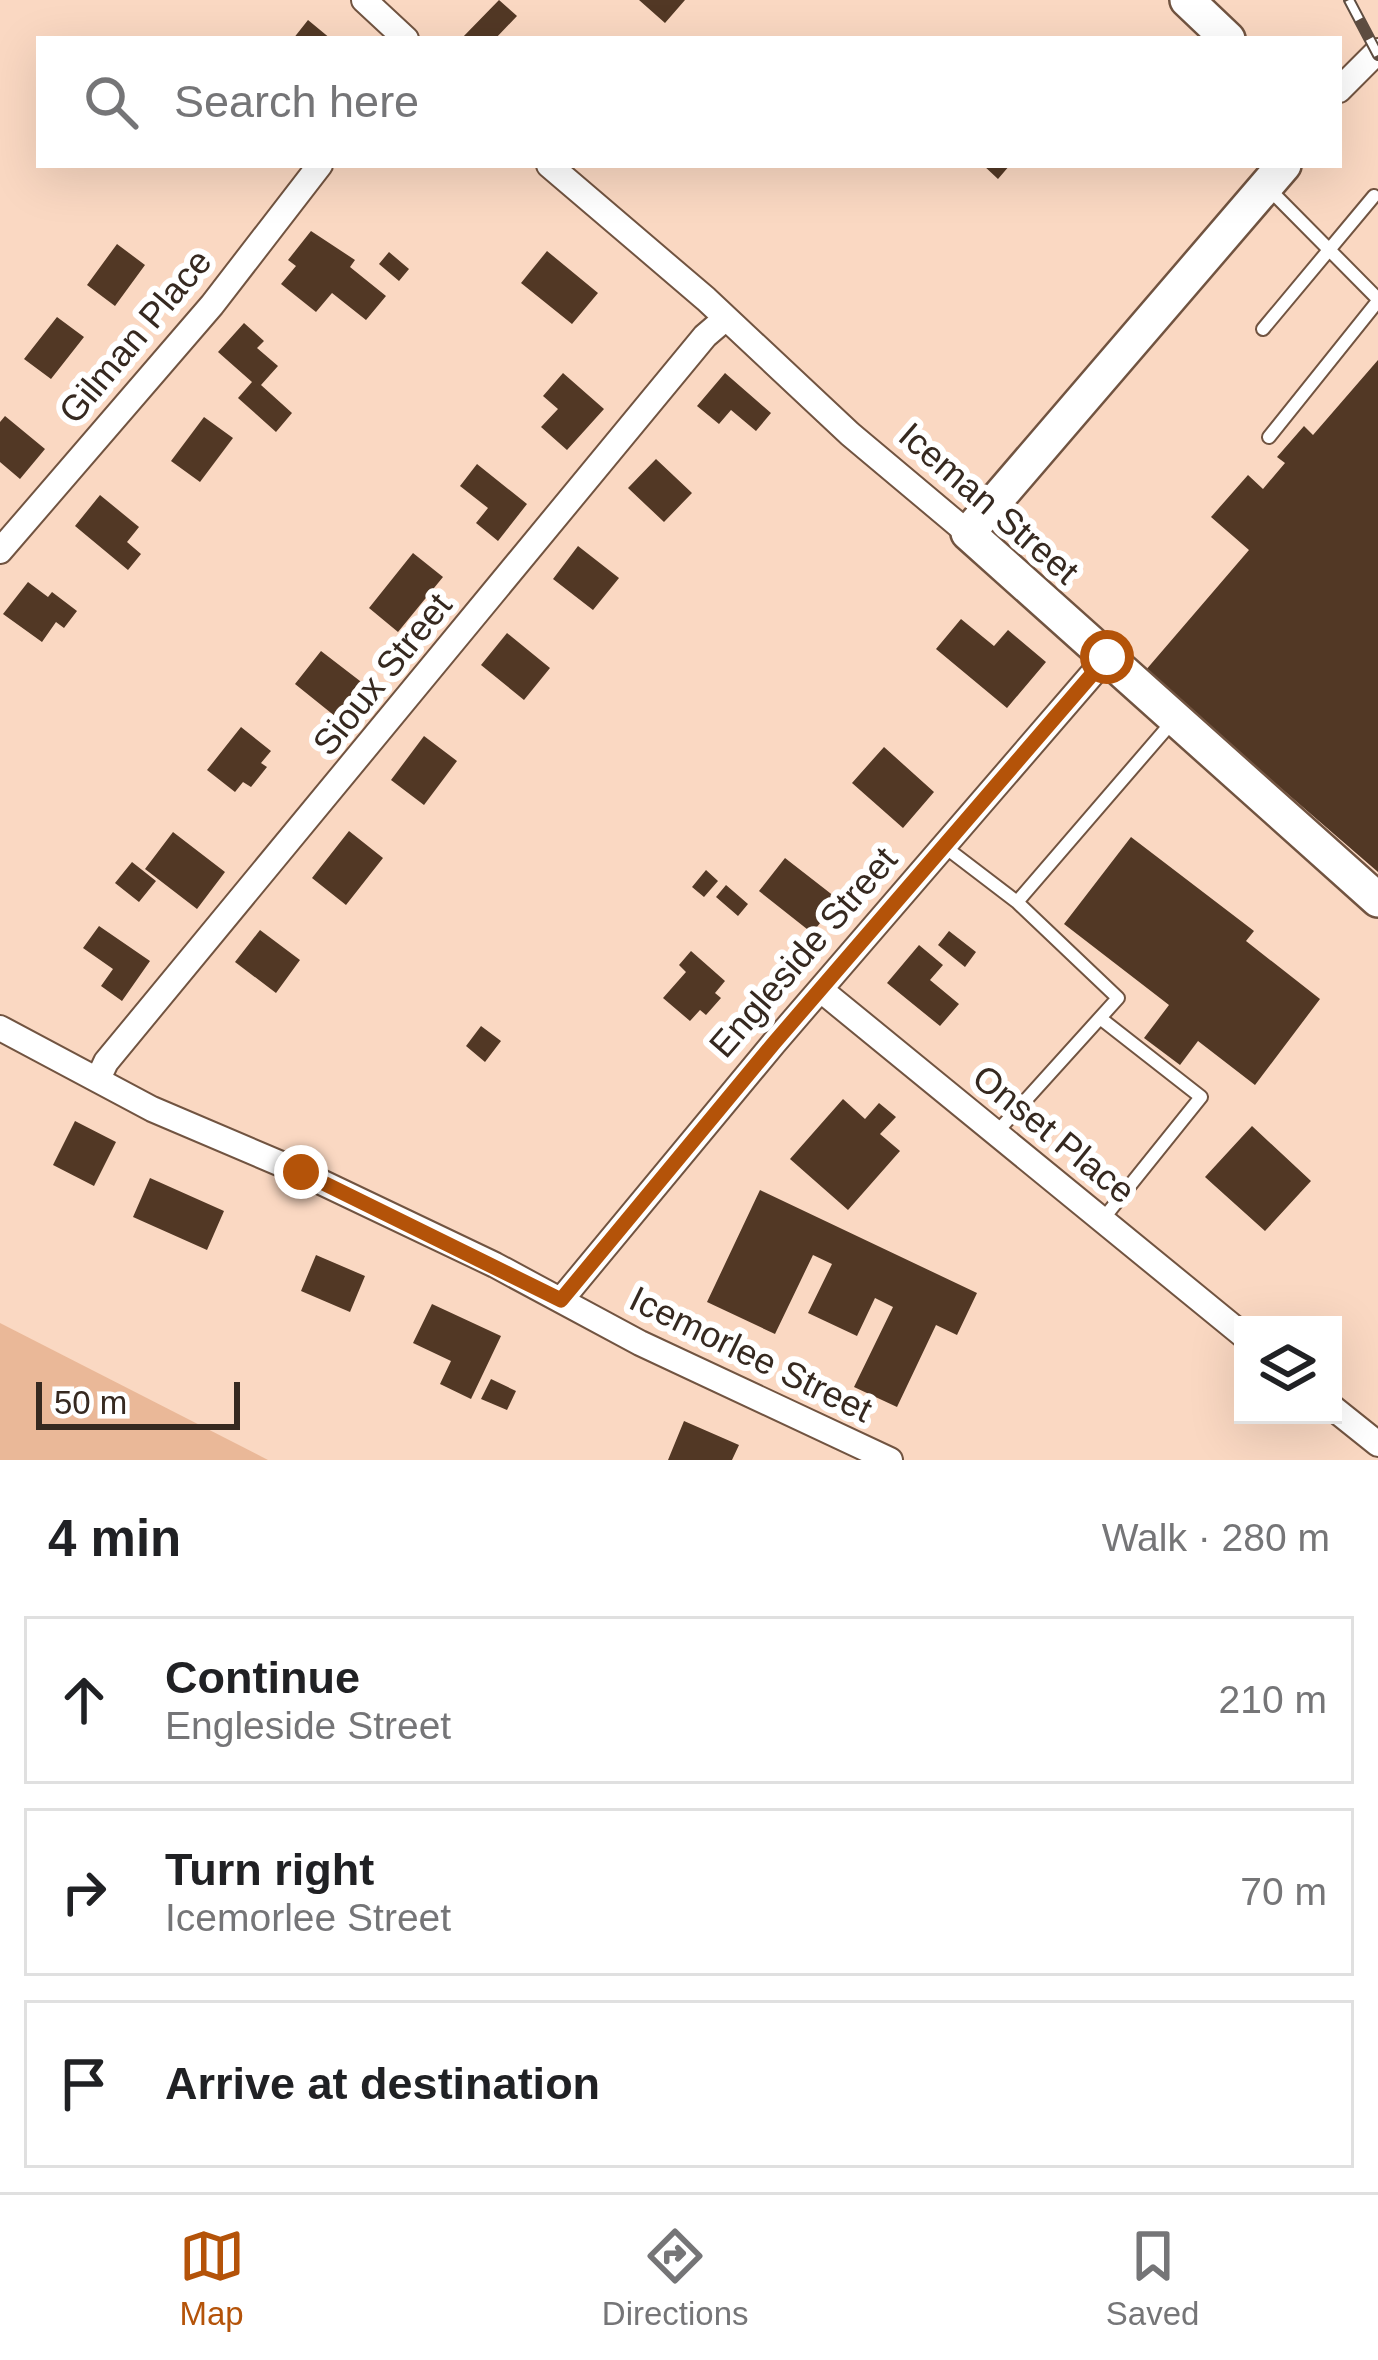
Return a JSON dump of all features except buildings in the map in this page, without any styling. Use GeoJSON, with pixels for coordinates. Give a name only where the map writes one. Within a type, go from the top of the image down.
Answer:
{"type":"FeatureCollection","features":[{"type":"Feature","properties":{"kind":"main road"},"geometry":{"type":"LineString","coordinates":[[1186,0],[1225,36]]}},
{"type":"Feature","properties":{"kind":"main road"},"geometry":{"type":"LineString","coordinates":[[968,533],[1275,175]]}},
{"type":"Feature","properties":{"kind":"main road","name":"Iceman Street"},"geometry":{"type":"LineString","coordinates":[[968,533],[1378,900]]}},
{"type":"Feature","properties":{"kind":"street"},"geometry":{"type":"LineString","coordinates":[[364,0],[403,36]]}},
{"type":"Feature","properties":{"kind":"street"},"geometry":{"type":"LineString","coordinates":[[1342,87],[1378,51]]}},
{"type":"Feature","properties":{"kind":"street","name":"Gilman Place"},"geometry":{"type":"LineString","coordinates":[[0,550],[212,305],[318,168]]}},
{"type":"Feature","properties":{"kind":"street","name":"Iceman Street"},"geometry":{"type":"LineString","coordinates":[[552,168],[968,533]]}},
{"type":"Feature","properties":{"kind":"street","name":"Sioux Street"},"geometry":{"type":"LineString","coordinates":[[98,1079],[106,1062],[705,336],[726,318]]}},
{"type":"Feature","properties":{"kind":"street","name":"Engleside Street"},"geometry":{"type":"LineString","coordinates":[[561,1300],[1107,657]]}},
{"type":"Feature","properties":{"kind":"street","name":"Onset Place"},"geometry":{"type":"LineString","coordinates":[[820,990],[1234,1328]]}},
{"type":"Feature","properties":{"kind":"street","name":"Icemorlee Street"},"geometry":{"type":"LineString","coordinates":[[0,1028],[152,1109],[301,1172],[640,1343],[890,1460]]}},
{"type":"Feature","properties":{"kind":"street"},"geometry":{"type":"LineString","coordinates":[[1342,1415],[1378,1444]]}},
{"type":"Feature","properties":{"kind":"lane"},"geometry":{"type":"LineString","coordinates":[[1269,437],[1378,300],[1329,249],[1275,175]]}},
{"type":"Feature","properties":{"kind":"lane"},"geometry":{"type":"LineString","coordinates":[[1263,329],[1374,196]]}},
{"type":"Feature","properties":{"kind":"lane"},"geometry":{"type":"LineString","coordinates":[[1017,902],[1175,718]]}},
{"type":"Feature","properties":{"kind":"lane"},"geometry":{"type":"LineString","coordinates":[[945,847],[1017,902],[1118,998],[995,1133]]}},
{"type":"Feature","properties":{"kind":"lane"},"geometry":{"type":"LineString","coordinates":[[1100,1018],[1201,1097],[1102,1220]]}},
{"type":"Feature","properties":{"kind":"shaded area"},"geometry":{"type":"Polygon","coordinates":[[[0,1323],[268,1460],[0,1460],[0,1323]]]}},
{"type":"Feature","properties":{"kind":"railway"},"geometry":{"type":"LineString","coordinates":[[1349,0],[1378,55]]}},
{"type":"Feature","properties":{"kind":"route"},"geometry":{"type":"LineString","coordinates":[[301,1172],[561,1300],[774,1043],[1107,657]]}}]}
